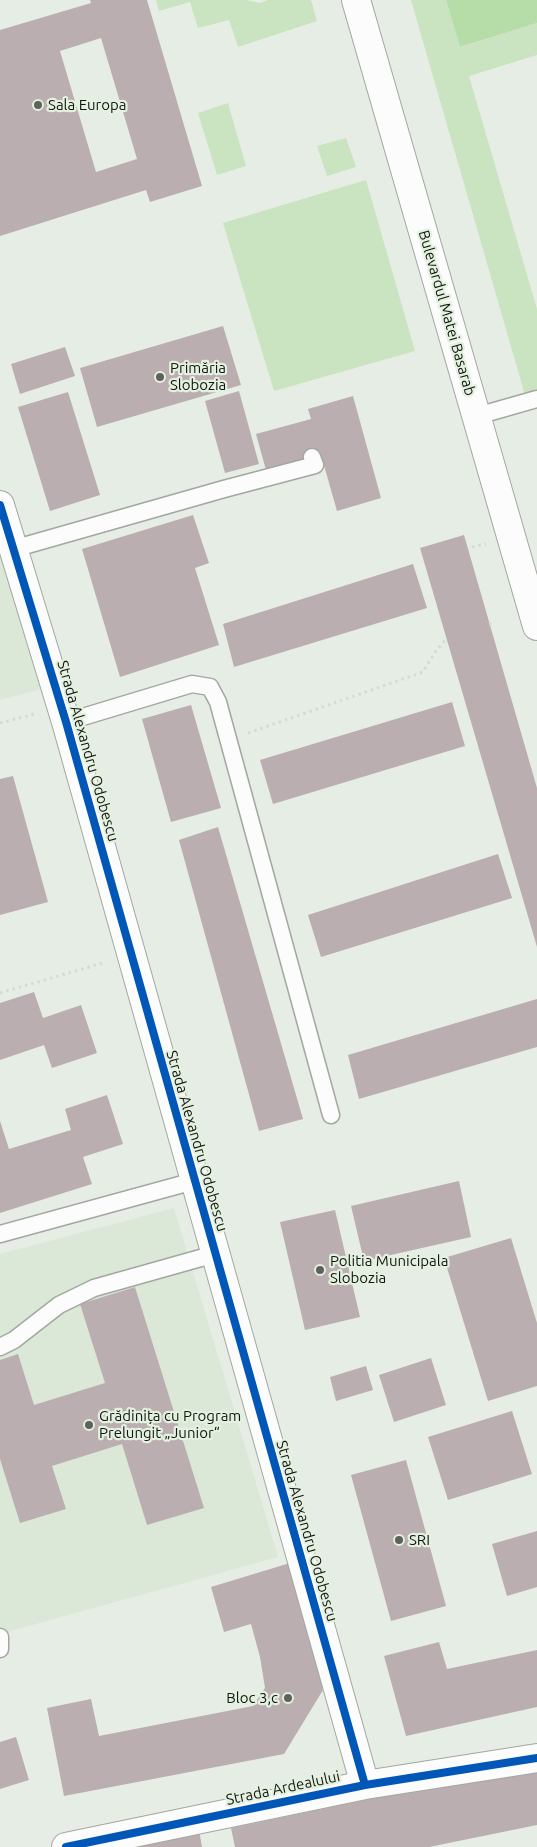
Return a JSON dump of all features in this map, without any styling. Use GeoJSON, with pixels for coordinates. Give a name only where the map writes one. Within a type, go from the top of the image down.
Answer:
{"type":"FeatureCollection","features":[{"type":"Feature","properties":{"kind":"street","name":"Bulevardul Matei Basarab"},"geometry":{"type":"LineString","coordinates":[[356,0],[537,626]]}},
{"type":"Feature","properties":{"kind":"street","name":"Strada Alexandru Odobescu"},"geometry":{"type":"LineString","coordinates":[[0,505],[64,714],[365,1785]]}},
{"type":"Feature","properties":{"kind":"street","name":"Strada Ardealului"},"geometry":{"type":"LineString","coordinates":[[66,1847],[365,1785],[537,1758]]}},
{"type":"Feature","properties":{"kind":"lane"},"geometry":{"type":"LineString","coordinates":[[477,416],[537,399]]}},
{"type":"Feature","properties":{"kind":"lane"},"geometry":{"type":"LineString","coordinates":[[14,549],[315,465],[312,457]]}},
{"type":"Feature","properties":{"kind":"lane"},"geometry":{"type":"LineString","coordinates":[[64,714],[192,684],[210,687],[218,702],[331,1115]]}},
{"type":"Feature","properties":{"kind":"lane"},"geometry":{"type":"LineString","coordinates":[[0,1234],[194,1181]]}},
{"type":"Feature","properties":{"kind":"lane"},"geometry":{"type":"LineString","coordinates":[[0,1347],[14,1340],[59,1305],[94,1288],[215,1254]]}},
{"type":"Feature","properties":{"kind":"lane"},"geometry":{"type":"LineString","coordinates":[[0,1637],[0,1649]]}},
{"type":"Feature","properties":{"kind":"path"},"geometry":{"type":"LineString","coordinates":[[228,740],[423,672],[435,652],[447,638]]}},
{"type":"Feature","properties":{"kind":"path"},"geometry":{"type":"LineString","coordinates":[[0,723],[64,714]]}},
{"type":"Feature","properties":{"kind":"path"},"geometry":{"type":"LineString","coordinates":[[0,993],[130,954]]}},
{"type":"Feature","properties":{"kind":"shaded area"},"geometry":{"type":"Polygon","coordinates":[[[156,0],[246,0],[260,3],[268,0],[311,0],[317,21],[238,47],[229,20],[198,28],[190,2],[159,11],[156,0]]]}},
{"type":"Feature","properties":{"kind":"shaded area"},"geometry":{"type":"Polygon","coordinates":[[[411,0],[446,0],[460,47],[455,49],[537,23],[537,55],[469,76],[537,309],[537,399],[527,402],[411,0]]]}},
{"type":"Feature","properties":{"kind":"shaded area"},"geometry":{"type":"Polygon","coordinates":[[[446,0],[537,0],[537,23],[460,47],[446,0]]]}},
{"type":"Feature","properties":{"kind":"shaded area"},"geometry":{"type":"Polygon","coordinates":[[[228,103],[246,166],[217,175],[198,113],[228,103]]]}},
{"type":"Feature","properties":{"kind":"shaded area"},"geometry":{"type":"Polygon","coordinates":[[[346,138],[356,167],[327,176],[317,146],[346,138]]]}},
{"type":"Feature","properties":{"kind":"shaded area"},"geometry":{"type":"Polygon","coordinates":[[[366,180],[415,351],[274,391],[223,223],[366,180]]]}},
{"type":"Feature","properties":{"kind":"shaded area"},"geometry":{"type":"Polygon","coordinates":[[[0,552],[42,689],[0,700],[0,552]]]}},
{"type":"Feature","properties":{"kind":"shaded area"},"geometry":{"type":"Polygon","coordinates":[[[174,1208],[278,1557],[0,1634],[0,1254],[174,1208]]]}},
{"type":"Feature","properties":{"kind":"building","name":"Sala Europa"},"geometry":{"type":"Polygon","coordinates":[[[90,0],[147,0],[202,186],[150,202],[146,190],[0,236],[0,30],[91,3],[90,0]],[[101,38],[60,51],[96,172],[137,159],[101,38]]]}},
{"type":"Feature","properties":{"kind":"building","name":"Primăria Slobozia"},"geometry":{"type":"Polygon","coordinates":[[[223,326],[241,385],[97,427],[80,368],[223,326]]]}},
{"type":"Feature","properties":{"kind":"building"},"geometry":{"type":"Polygon","coordinates":[[[65,347],[75,376],[20,394],[11,364],[65,347]]]}},
{"type":"Feature","properties":{"kind":"building"},"geometry":{"type":"Polygon","coordinates":[[[239,391],[259,464],[225,473],[205,401],[239,391]]]}},
{"type":"Feature","properties":{"kind":"building"},"geometry":{"type":"Polygon","coordinates":[[[68,392],[100,495],[50,511],[18,407],[68,392]]]}},
{"type":"Feature","properties":{"kind":"building"},"geometry":{"type":"Polygon","coordinates":[[[353,396],[381,498],[337,511],[321,455],[266,470],[256,434],[311,419],[308,409],[353,396]]]}},
{"type":"Feature","properties":{"kind":"building"},"geometry":{"type":"Polygon","coordinates":[[[193,515],[209,563],[195,568],[219,645],[120,677],[82,549],[193,515]]]}},
{"type":"Feature","properties":{"kind":"building"},"geometry":{"type":"Polygon","coordinates":[[[464,535],[537,788],[537,947],[420,548],[464,535]]]}},
{"type":"Feature","properties":{"kind":"building"},"geometry":{"type":"Polygon","coordinates":[[[413,564],[427,608],[234,667],[223,624],[413,564]]]}},
{"type":"Feature","properties":{"kind":"building"},"geometry":{"type":"Polygon","coordinates":[[[452,702],[465,746],[273,804],[260,760],[452,702]]]}},
{"type":"Feature","properties":{"kind":"building"},"geometry":{"type":"Polygon","coordinates":[[[191,705],[221,808],[171,822],[142,719],[191,705]]]}},
{"type":"Feature","properties":{"kind":"building"},"geometry":{"type":"Polygon","coordinates":[[[13,776],[48,902],[0,915],[0,779],[13,776]]]}},
{"type":"Feature","properties":{"kind":"building"},"geometry":{"type":"Polygon","coordinates":[[[218,827],[303,1119],[259,1131],[179,840],[218,827]]]}},
{"type":"Feature","properties":{"kind":"building"},"geometry":{"type":"Polygon","coordinates":[[[498,854],[512,898],[321,957],[308,915],[498,854]]]}},
{"type":"Feature","properties":{"kind":"building"},"geometry":{"type":"Polygon","coordinates":[[[34,992],[43,1018],[81,1005],[97,1053],[52,1068],[44,1045],[0,1060],[0,1003],[34,992]]]}},
{"type":"Feature","properties":{"kind":"building"},"geometry":{"type":"Polygon","coordinates":[[[537,999],[537,1047],[359,1099],[348,1055],[537,999]]]}},
{"type":"Feature","properties":{"kind":"building"},"geometry":{"type":"Polygon","coordinates":[[[107,1095],[123,1144],[83,1157],[92,1184],[0,1213],[0,1121],[9,1149],[71,1130],[65,1109],[107,1095]]]}},
{"type":"Feature","properties":{"kind":"building"},"geometry":{"type":"Polygon","coordinates":[[[459,1181],[471,1237],[364,1261],[351,1206],[459,1181]]]}},
{"type":"Feature","properties":{"kind":"building","name":"Politia Municipala Slobozia"},"geometry":{"type":"Polygon","coordinates":[[[335,1210],[360,1317],[305,1330],[280,1222],[335,1210]]]}},
{"type":"Feature","properties":{"kind":"building"},"geometry":{"type":"Polygon","coordinates":[[[511,1238],[537,1323],[537,1386],[488,1401],[444,1258],[511,1238]]]}},
{"type":"Feature","properties":{"kind":"building","name":"Grădinița cu Program Prelungit „Junior“"},"geometry":{"type":"Polygon","coordinates":[[[135,1287],[204,1508],[147,1525],[122,1444],[52,1466],[66,1509],[20,1523],[0,1459],[0,1360],[18,1354],[34,1405],[105,1383],[80,1304],[135,1287]]]}},
{"type":"Feature","properties":{"kind":"building"},"geometry":{"type":"Polygon","coordinates":[[[431,1358],[446,1405],[394,1422],[379,1375],[431,1358]]]}},
{"type":"Feature","properties":{"kind":"building"},"geometry":{"type":"Polygon","coordinates":[[[366,1366],[373,1390],[336,1401],[330,1377],[366,1366]]]}},
{"type":"Feature","properties":{"kind":"building"},"geometry":{"type":"Polygon","coordinates":[[[512,1411],[532,1474],[448,1500],[428,1437],[512,1411]]]}},
{"type":"Feature","properties":{"kind":"building","name":"SRI"},"geometry":{"type":"Polygon","coordinates":[[[406,1460],[446,1606],[391,1621],[351,1475],[406,1460]]]}},
{"type":"Feature","properties":{"kind":"building"},"geometry":{"type":"Polygon","coordinates":[[[537,1531],[537,1587],[507,1596],[492,1544],[537,1531]]]}},
{"type":"Feature","properties":{"kind":"building"},"geometry":{"type":"Polygon","coordinates":[[[290,1563],[323,1690],[284,1754],[64,1796],[47,1708],[91,1699],[99,1736],[253,1706],[265,1688],[260,1657],[251,1624],[224,1632],[211,1587],[290,1563]]]}},
{"type":"Feature","properties":{"kind":"building"},"geometry":{"type":"Polygon","coordinates":[[[439,1642],[447,1669],[537,1650],[537,1707],[406,1736],[384,1656],[439,1642]]]}},
{"type":"Feature","properties":{"kind":"building"},"geometry":{"type":"Polygon","coordinates":[[[16,1737],[29,1780],[0,1789],[0,1742],[16,1737]]]}},
{"type":"Feature","properties":{"kind":"building"},"geometry":{"type":"Polygon","coordinates":[[[537,1764],[537,1825],[429,1847],[235,1847],[231,1828],[537,1764]]]}},
{"type":"Feature","properties":{"kind":"building"},"geometry":{"type":"Polygon","coordinates":[[[199,1830],[202,1847],[121,1847],[199,1830]]]}},
{"type":"Feature","properties":{"kind":"cycle path"},"geometry":{"type":"LineString","coordinates":[[0,505],[66,722],[365,1785]]}},
{"type":"Feature","properties":{"kind":"cycle path"},"geometry":{"type":"LineString","coordinates":[[66,1847],[365,1785],[537,1758]]}},
{"type":"Feature","properties":{"kind":"place","name":"Sala Europa"},"geometry":{"type":"Point","coordinates":[38,105]}},
{"type":"Feature","properties":{"kind":"place","name":"Primăria Slobozia"},"geometry":{"type":"Point","coordinates":[160,377]}},
{"type":"Feature","properties":{"kind":"place","name":"Politia Municipala Slobozia"},"geometry":{"type":"Point","coordinates":[320,1270]}},
{"type":"Feature","properties":{"kind":"place","name":"Grădinița cu Program Prelungit „Junior“"},"geometry":{"type":"Point","coordinates":[89,1425]}},
{"type":"Feature","properties":{"kind":"place","name":"SRI"},"geometry":{"type":"Point","coordinates":[399,1540]}},
{"type":"Feature","properties":{"kind":"place","name":"Bloc 3,c"},"geometry":{"type":"Point","coordinates":[288,1698]}}]}
